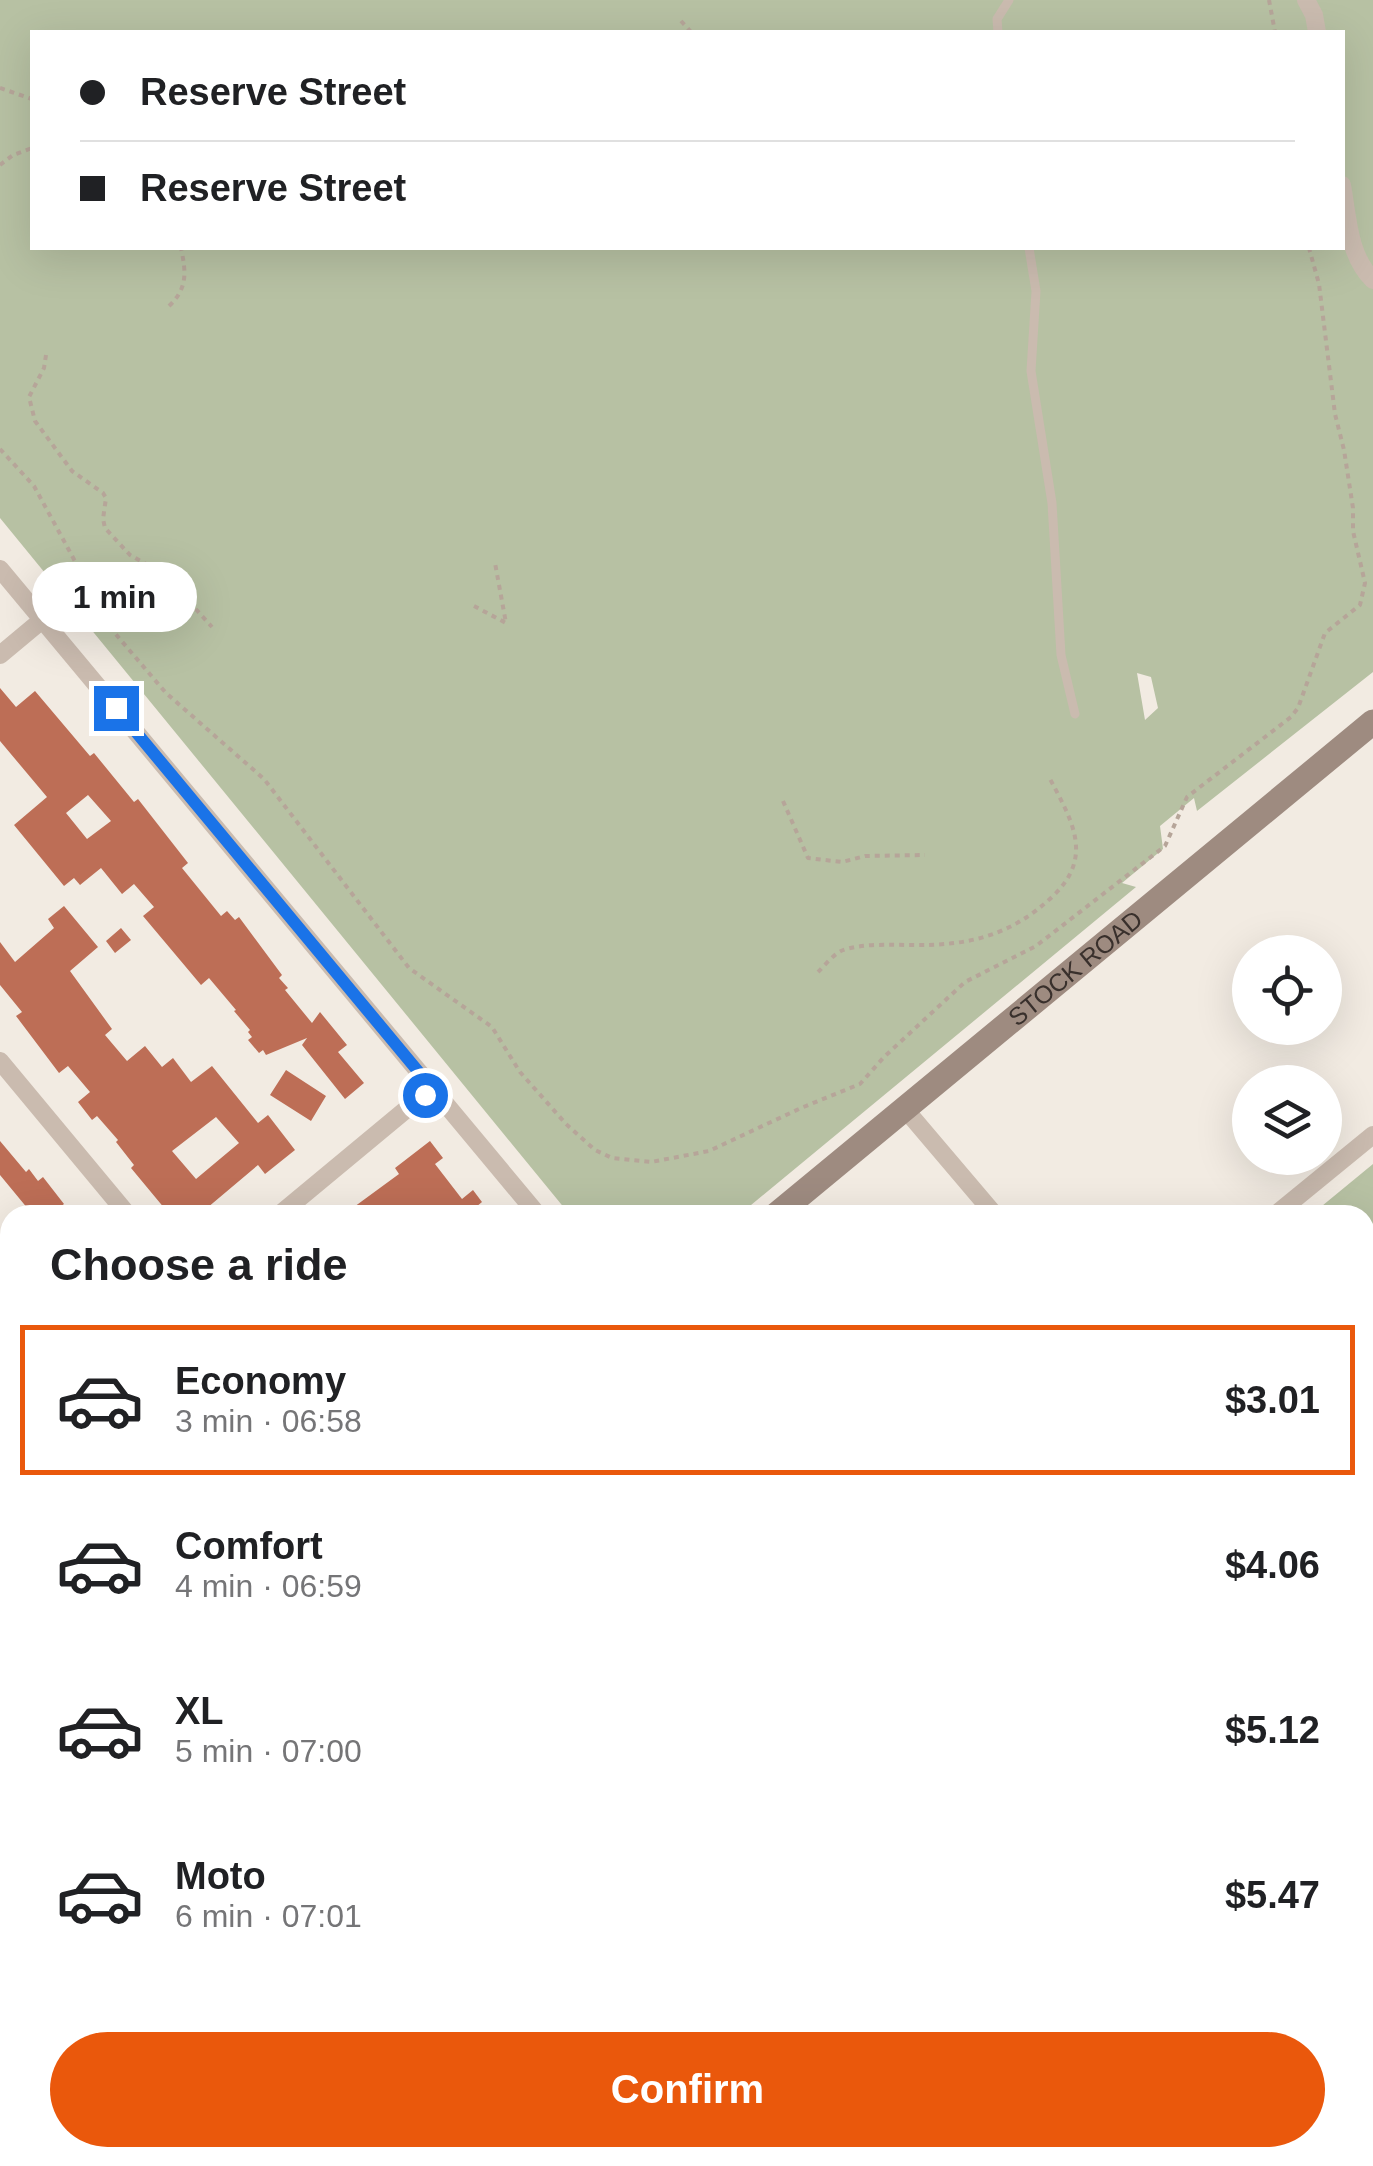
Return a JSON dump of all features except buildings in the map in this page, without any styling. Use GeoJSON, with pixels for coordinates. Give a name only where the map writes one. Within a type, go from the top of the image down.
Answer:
{"type":"FeatureCollection","features":[{"type":"Feature","properties":{"kind":"street"},"geometry":{"type":"LineString","coordinates":[[1306,0],[1317,30]]}},
{"type":"Feature","properties":{"kind":"street"},"geometry":{"type":"LineString","coordinates":[[1345,202],[1354,252],[1361,268],[1373,280]]}},
{"type":"Feature","properties":{"kind":"street"},"geometry":{"type":"LineString","coordinates":[[0,569],[530,1205]]}},
{"type":"Feature","properties":{"kind":"street"},"geometry":{"type":"LineString","coordinates":[[0,654],[42,620]]}},
{"type":"Feature","properties":{"kind":"street","name":"STOCK ROAD"},"geometry":{"type":"LineString","coordinates":[[788,1205],[1373,722]]}},
{"type":"Feature","properties":{"kind":"street"},"geometry":{"type":"LineString","coordinates":[[0,1061],[120,1205]]}},
{"type":"Feature","properties":{"kind":"street"},"geometry":{"type":"LineString","coordinates":[[291,1205],[432,1088]]}},
{"type":"Feature","properties":{"kind":"street"},"geometry":{"type":"LineString","coordinates":[[906,1108],[987,1205]]}},
{"type":"Feature","properties":{"kind":"street"},"geometry":{"type":"LineString","coordinates":[[1287,1205],[1373,1135]]}},
{"type":"Feature","properties":{"kind":"lane"},"geometry":{"type":"LineString","coordinates":[[998,30],[998,19],[1009,0]]}},
{"type":"Feature","properties":{"kind":"lane"},"geometry":{"type":"LineString","coordinates":[[1029,250],[1036,291],[1031,370],[1052,503],[1061,655],[1074,714]]}},
{"type":"Feature","properties":{"kind":"path"},"geometry":{"type":"LineString","coordinates":[[1269,0],[1275,30]]}},
{"type":"Feature","properties":{"kind":"path"},"geometry":{"type":"LineString","coordinates":[[681,21],[690,30]]}},
{"type":"Feature","properties":{"kind":"path"},"geometry":{"type":"LineString","coordinates":[[0,88],[30,98]]}},
{"type":"Feature","properties":{"kind":"path"},"geometry":{"type":"LineString","coordinates":[[0,165],[30,149]]}},
{"type":"Feature","properties":{"kind":"path"},"geometry":{"type":"LineString","coordinates":[[168,306],[180,296],[186,276],[181,250]]}},
{"type":"Feature","properties":{"kind":"path"},"geometry":{"type":"LineString","coordinates":[[0,450],[34,486],[126,648],[166,692],[264,780],[409,968],[492,1027],[520,1072],[595,1150],[612,1158],[651,1162],[708,1152],[860,1084],[964,982],[1036,946],[1165,846],[1187,798],[1298,708],[1325,632],[1360,605],[1365,583],[1335,414],[1319,284],[1309,250]]}},
{"type":"Feature","properties":{"kind":"path"},"geometry":{"type":"LineString","coordinates":[[46,355],[44,368],[29,396],[35,420],[72,471],[96,484],[106,498],[105,528],[130,555],[164,574],[212,627]]}},
{"type":"Feature","properties":{"kind":"path"},"geometry":{"type":"LineString","coordinates":[[474,606],[506,623],[494,562]]}},
{"type":"Feature","properties":{"kind":"path"},"geometry":{"type":"LineString","coordinates":[[818,972],[840,952],[889,945],[954,944],[997,934],[1031,916],[1060,889],[1076,858],[1078,841],[1049,777]]}},
{"type":"Feature","properties":{"kind":"path"},"geometry":{"type":"LineString","coordinates":[[783,801],[808,858],[842,862],[865,856],[925,855]]}},
{"type":"Feature","properties":{"kind":"green space"},"geometry":{"type":"Polygon","coordinates":[[[0,0],[1373,0],[1373,672],[1197,811],[1194,798],[1160,826],[1163,849],[1122,883],[1136,887],[751,1205],[562,1205],[0,518],[0,0]],[[1137,673],[1145,720],[1158,708],[1151,677],[1137,673]]]}},
{"type":"Feature","properties":{"kind":"green space"},"geometry":{"type":"Polygon","coordinates":[[[1373,1164],[1373,1205],[1323,1205],[1373,1164]]]}},
{"type":"Feature","properties":{"kind":"route"},"geometry":{"type":"LineString","coordinates":[[116,708],[432,1088],[425,1095]]}}]}
